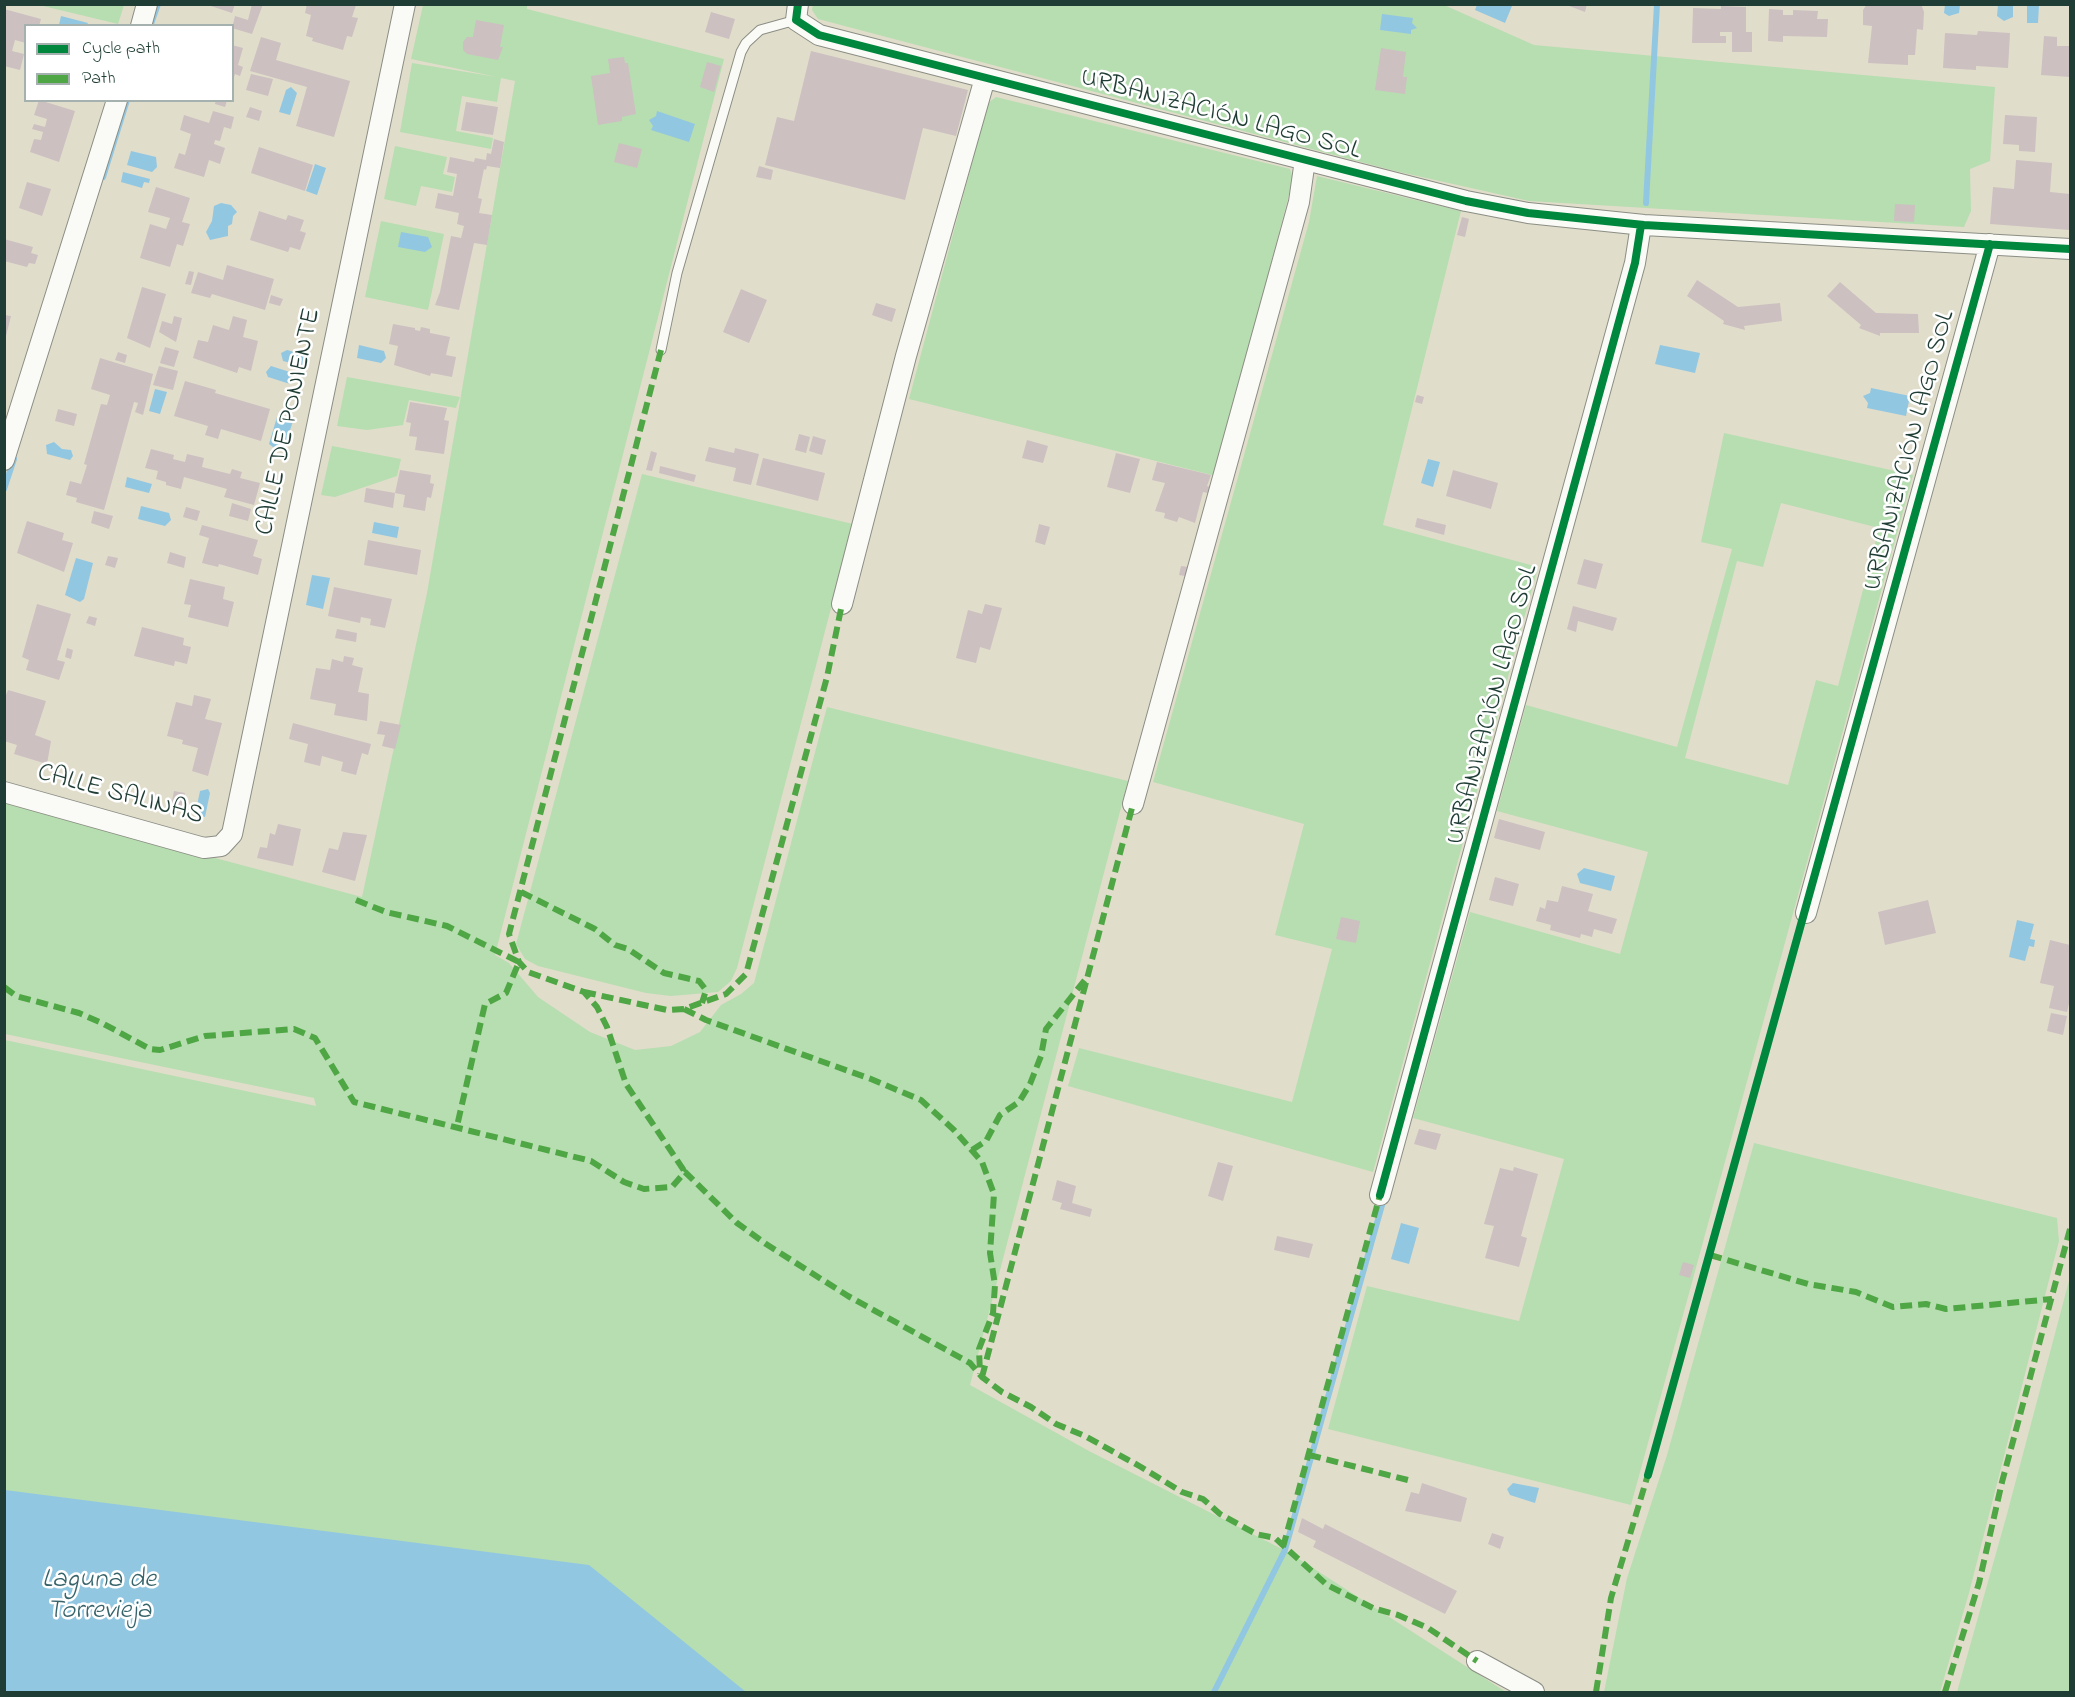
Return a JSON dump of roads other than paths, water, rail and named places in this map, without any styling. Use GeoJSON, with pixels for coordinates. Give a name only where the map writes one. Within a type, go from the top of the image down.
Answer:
{"type":"FeatureCollection","features":[{"type":"Feature","properties":{"kind":"street"},"geometry":{"type":"LineString","coordinates":[[142,24],[147,4]]}},
{"type":"Feature","properties":{"kind":"street","name":"CALLE DE PONIENTE"},"geometry":{"type":"LineString","coordinates":[[220,846],[232,834],[405,4]]}},
{"type":"Feature","properties":{"kind":"street","name":"URBANIZACIÓN LAGO SOL"},"geometry":{"type":"LineString","coordinates":[[797,12],[819,35],[1466,201],[1528,213],[1641,225],[2070,249]]}},
{"type":"Feature","properties":{"kind":"street"},"geometry":{"type":"LineString","coordinates":[[842,604],[906,356],[984,78]]}},
{"type":"Feature","properties":{"kind":"street"},"geometry":{"type":"LineString","coordinates":[[4,460],[116,102]]}},
{"type":"Feature","properties":{"kind":"street"},"geometry":{"type":"LineString","coordinates":[[1133,804],[1296,213],[1305,160]]}},
{"type":"Feature","properties":{"kind":"street","name":"URBANIZACIÓN LAGO SOL"},"geometry":{"type":"LineString","coordinates":[[1380,1195],[1635,263],[1641,225]]}},
{"type":"Feature","properties":{"kind":"street","name":"URBANIZACIÓN LAGO SOL"},"geometry":{"type":"LineString","coordinates":[[1806,913],[1990,244]]}},
{"type":"Feature","properties":{"kind":"street","name":"CALLE SALINAS"},"geometry":{"type":"LineString","coordinates":[[4,792],[204,848],[220,846]]}},
{"type":"Feature","properties":{"kind":"street"},"geometry":{"type":"LineString","coordinates":[[1477,1661],[1534,1692]]}},
{"type":"Feature","properties":{"kind":"lane"},"geometry":{"type":"LineString","coordinates":[[661,350],[677,273],[741,52],[746,43],[760,30],[797,12]]}},
{"type":"Feature","properties":{"kind":"water"},"geometry":{"type":"Polygon","coordinates":[[[1477,5],[1512,6],[1505,23],[1475,10],[1477,5]]]}},
{"type":"Feature","properties":{"kind":"water"},"geometry":{"type":"Polygon","coordinates":[[[1945,5],[1960,5],[1959,13],[1949,16],[1944,13],[1945,5]]]}},
{"type":"Feature","properties":{"kind":"water"},"geometry":{"type":"Polygon","coordinates":[[[1998,5],[2013,5],[2013,17],[2004,21],[1997,16],[1998,5]]]}},
{"type":"Feature","properties":{"kind":"water"},"geometry":{"type":"Polygon","coordinates":[[[2027,5],[2039,5],[2038,23],[2027,23],[2027,5]]]}},
{"type":"Feature","properties":{"kind":"water"},"geometry":{"type":"Polygon","coordinates":[[[1382,14],[1413,18],[1412,23],[1417,28],[1411,30],[1411,34],[1380,30],[1382,14]]]}},
{"type":"Feature","properties":{"kind":"water"},"geometry":{"type":"Polygon","coordinates":[[[61,16],[88,23],[88,24],[59,24],[61,16]]]}},
{"type":"Feature","properties":{"kind":"water"},"geometry":{"type":"Polygon","coordinates":[[[291,87],[297,93],[290,115],[279,112],[286,90],[291,87]]]}},
{"type":"Feature","properties":{"kind":"water"},"geometry":{"type":"Polygon","coordinates":[[[657,111],[695,124],[689,142],[651,130],[653,126],[649,120],[656,116],[657,111]]]}},
{"type":"Feature","properties":{"kind":"water"},"geometry":{"type":"Polygon","coordinates":[[[131,151],[156,157],[157,167],[152,172],[127,165],[131,151]]]}},
{"type":"Feature","properties":{"kind":"water"},"geometry":{"type":"Polygon","coordinates":[[[315,164],[326,168],[317,195],[306,191],[315,164]]]}},
{"type":"Feature","properties":{"kind":"water"},"geometry":{"type":"Polygon","coordinates":[[[123,172],[150,179],[149,183],[144,182],[142,188],[121,182],[123,172]]]}},
{"type":"Feature","properties":{"kind":"water"},"geometry":{"type":"Polygon","coordinates":[[[221,203],[231,205],[237,212],[233,216],[232,224],[228,226],[228,236],[210,240],[206,232],[212,221],[214,206],[221,203]]]}},
{"type":"Feature","properties":{"kind":"water"},"geometry":{"type":"Polygon","coordinates":[[[401,232],[428,237],[432,247],[425,252],[398,247],[401,232]]]}},
{"type":"Feature","properties":{"kind":"water"},"geometry":{"type":"Polygon","coordinates":[[[359,345],[384,351],[386,358],[381,363],[357,358],[359,345]]]}},
{"type":"Feature","properties":{"kind":"water"},"geometry":{"type":"Polygon","coordinates":[[[1660,345],[1700,353],[1695,373],[1655,364],[1660,345]]]}},
{"type":"Feature","properties":{"kind":"water"},"geometry":{"type":"Polygon","coordinates":[[[287,350],[309,356],[306,367],[283,361],[281,353],[287,350]]]}},
{"type":"Feature","properties":{"kind":"water"},"geometry":{"type":"Polygon","coordinates":[[[271,366],[293,373],[290,384],[268,377],[266,372],[271,366]]]}},
{"type":"Feature","properties":{"kind":"water"},"geometry":{"type":"Polygon","coordinates":[[[1871,388],[1910,396],[1906,416],[1867,408],[1868,403],[1863,396],[1870,393],[1871,388]]]}},
{"type":"Feature","properties":{"kind":"water"},"geometry":{"type":"Polygon","coordinates":[[[155,389],[167,392],[160,414],[149,411],[155,389]]]}},
{"type":"Feature","properties":{"kind":"water"},"geometry":{"type":"Polygon","coordinates":[[[277,417],[293,421],[284,449],[277,450],[269,444],[277,417]]]}},
{"type":"Feature","properties":{"kind":"water"},"geometry":{"type":"Polygon","coordinates":[[[54,442],[62,449],[71,450],[73,456],[70,460],[47,454],[46,445],[54,442]]]}},
{"type":"Feature","properties":{"kind":"water"},"geometry":{"type":"Polygon","coordinates":[[[1428,459],[1440,462],[1433,487],[1421,483],[1428,459]]]}},
{"type":"Feature","properties":{"kind":"water"},"geometry":{"type":"Polygon","coordinates":[[[127,477],[152,484],[149,493],[125,487],[127,477]]]}},
{"type":"Feature","properties":{"kind":"water"},"geometry":{"type":"Polygon","coordinates":[[[141,506],[169,513],[171,520],[165,526],[138,519],[141,506]]]}},
{"type":"Feature","properties":{"kind":"water"},"geometry":{"type":"Polygon","coordinates":[[[374,522],[399,527],[397,538],[372,533],[374,522]]]}},
{"type":"Feature","properties":{"kind":"water"},"geometry":{"type":"Polygon","coordinates":[[[76,558],[93,563],[84,599],[80,602],[65,595],[76,558]]]}},
{"type":"Feature","properties":{"kind":"water"},"geometry":{"type":"Polygon","coordinates":[[[312,575],[330,578],[323,609],[306,605],[312,575]]]}},
{"type":"Feature","properties":{"kind":"water"},"geometry":{"type":"Polygon","coordinates":[[[208,789],[210,793],[205,817],[195,815],[200,791],[208,789]]]}},
{"type":"Feature","properties":{"kind":"water"},"geometry":{"type":"Polygon","coordinates":[[[1584,868],[1615,876],[1611,891],[1580,883],[1577,874],[1584,868]]]}},
{"type":"Feature","properties":{"kind":"water"},"geometry":{"type":"Polygon","coordinates":[[[2017,920],[2034,924],[2030,939],[2035,940],[2034,947],[2029,946],[2025,961],[2009,957],[2017,920]]]}},
{"type":"Feature","properties":{"kind":"water"},"geometry":{"type":"Polygon","coordinates":[[[1401,1223],[1419,1228],[1409,1264],[1391,1259],[1401,1223]]]}},
{"type":"Feature","properties":{"kind":"water"},"geometry":{"type":"Polygon","coordinates":[[[1513,1483],[1539,1488],[1535,1503],[1510,1495],[1507,1489],[1513,1483]]]}},
{"type":"Feature","properties":{"kind":"water","name":"Laguna de Torrevieja"},"geometry":{"type":"Polygon","coordinates":[[[5,1490],[589,1565],[746,1692],[5,1692],[5,1490]]]}},
{"type":"Feature","properties":{"kind":"waterway"},"geometry":{"type":"LineString","coordinates":[[151,24],[158,4]]}},
{"type":"Feature","properties":{"kind":"waterway"},"geometry":{"type":"LineString","coordinates":[[1646,203],[1657,4]]}},
{"type":"Feature","properties":{"kind":"waterway"},"geometry":{"type":"LineString","coordinates":[[103,177],[126,102]]}},
{"type":"Feature","properties":{"kind":"waterway"},"geometry":{"type":"LineString","coordinates":[[4,489],[14,459]]}},
{"type":"Feature","properties":{"kind":"waterway"},"geometry":{"type":"LineString","coordinates":[[1214,1692],[1285,1550],[1384,1198]]}}]}
